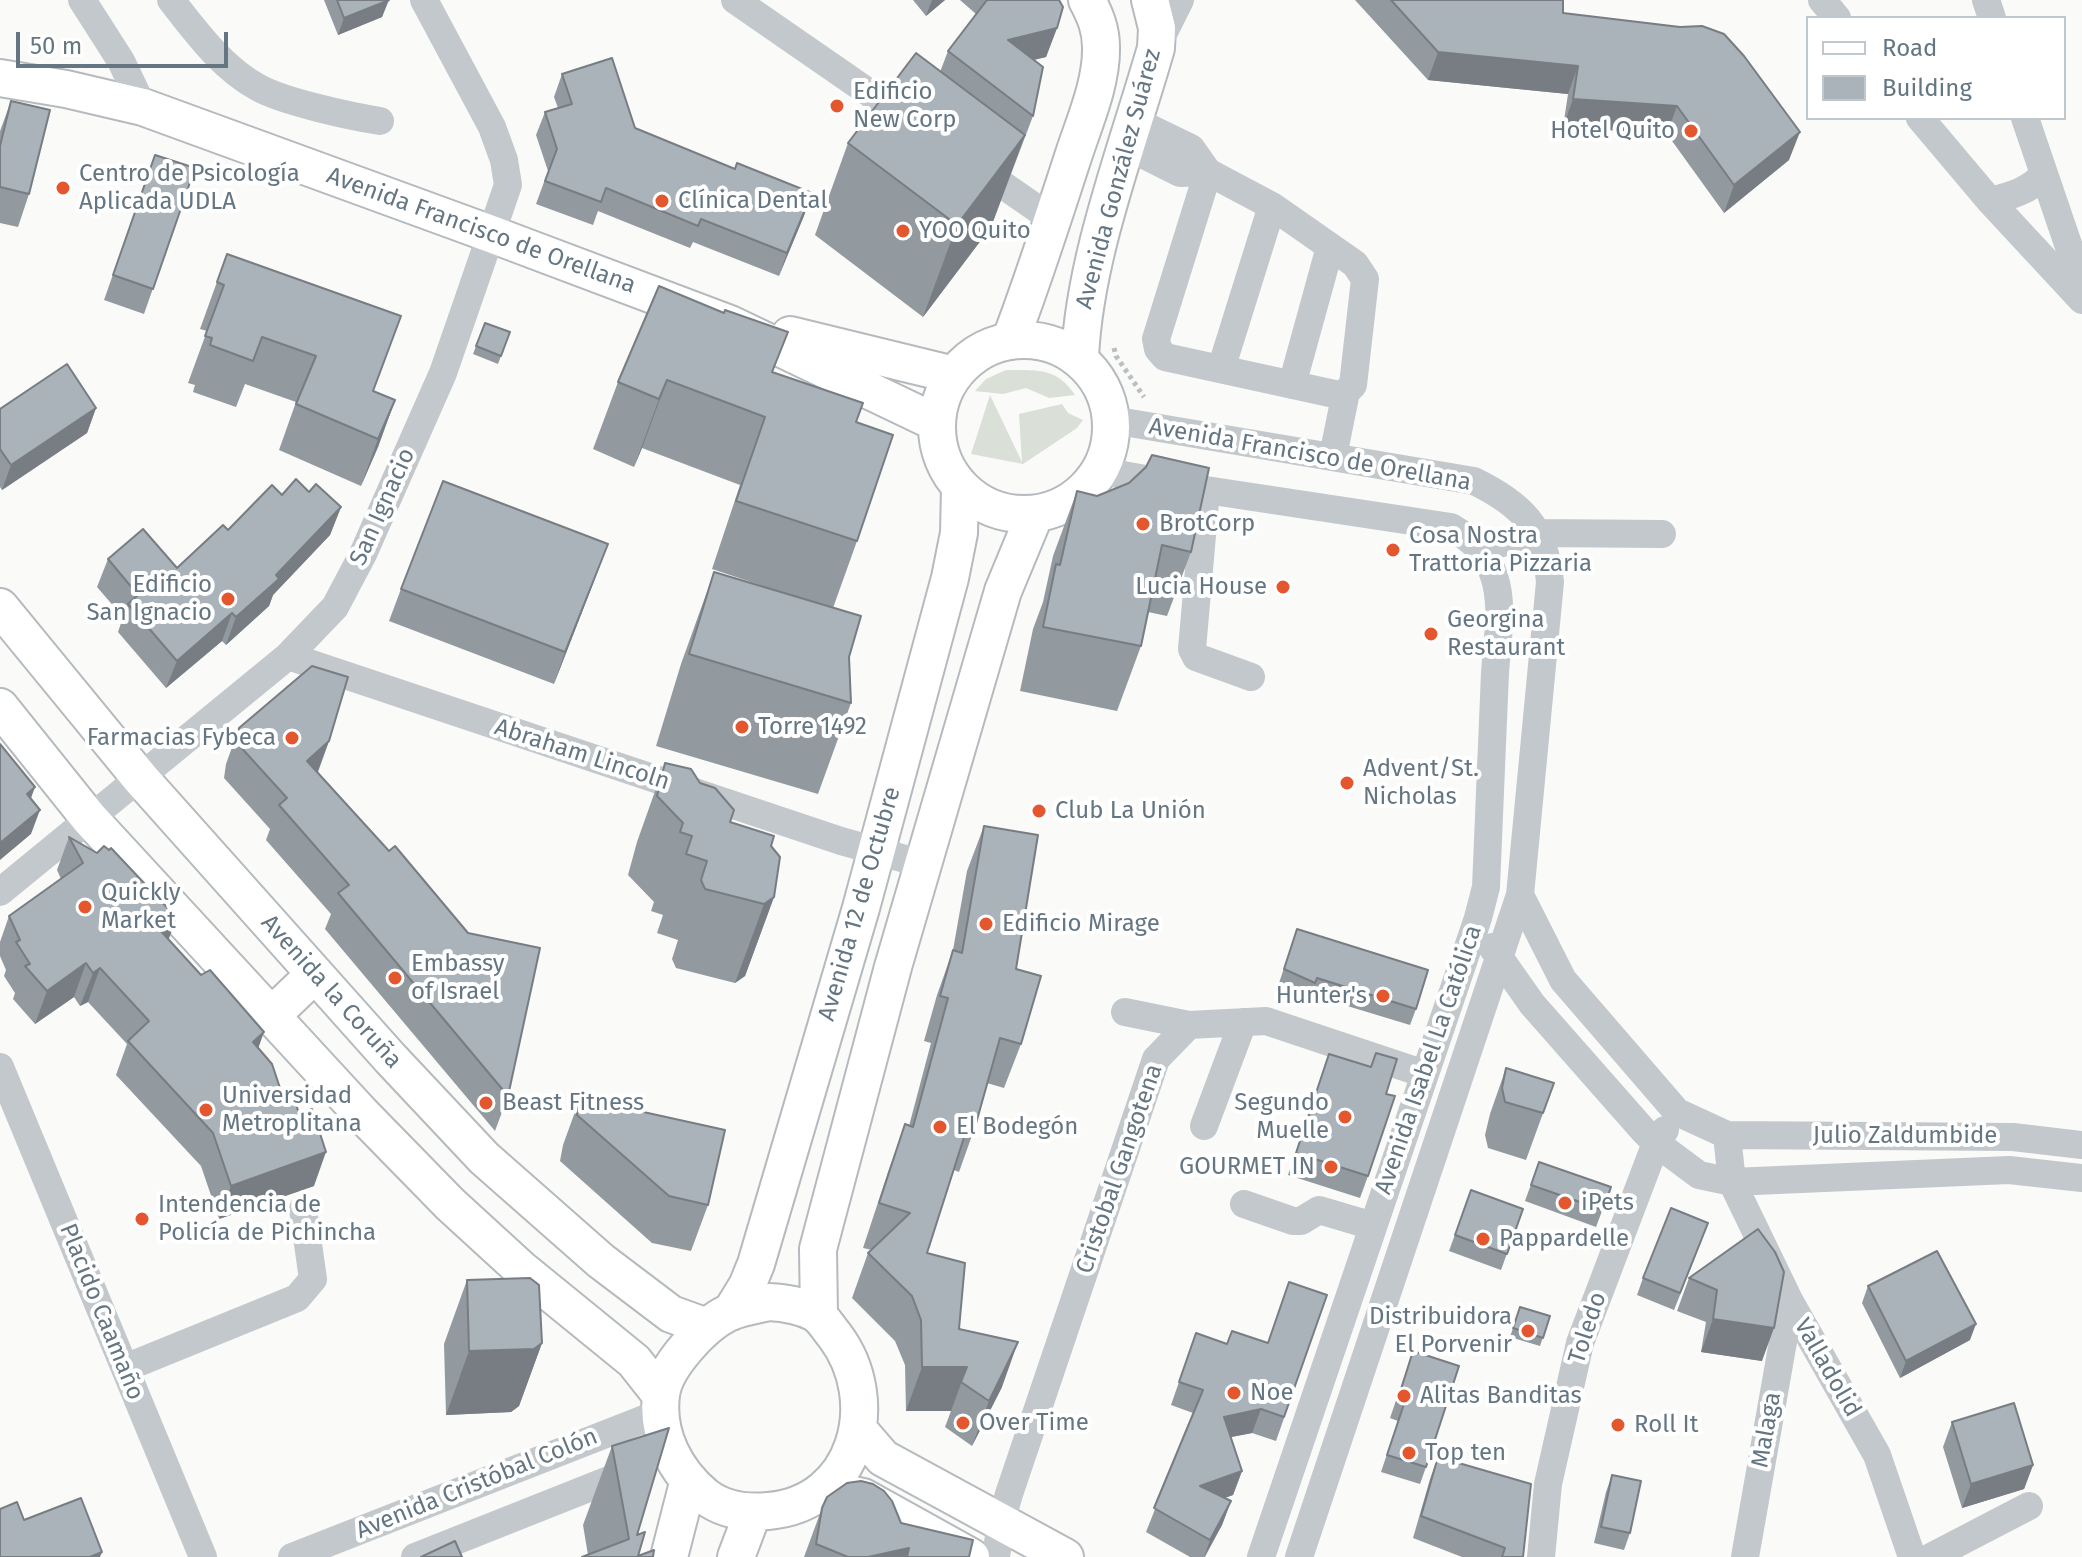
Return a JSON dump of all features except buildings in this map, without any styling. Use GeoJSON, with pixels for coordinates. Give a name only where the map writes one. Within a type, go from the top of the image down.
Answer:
{"type":"FeatureCollection","features":[{"type":"Feature","properties":{"kind":"main road","name":"Avenida González Suárez"},"geometry":{"type":"LineString","coordinates":[[1080,358],[1087,291],[1156,48],[1157,28],[1150,0]]}},
{"type":"Feature","properties":{"kind":"main road","name":"Avenida González Suárez"},"geometry":{"type":"LineString","coordinates":[[1010,341],[1035,275],[1090,102],[1101,49],[1092,11]]}},
{"type":"Feature","properties":{"kind":"main road"},"geometry":{"type":"LineString","coordinates":[[1092,11],[1118,45],[1137,49],[1156,48]]}},
{"type":"Feature","properties":{"kind":"main road","name":"Avenida Francisco de Orellana"},"geometry":{"type":"LineString","coordinates":[[0,78],[143,107],[491,234],[730,324],[937,423]]}},
{"type":"Feature","properties":{"kind":"main road"},"geometry":{"type":"LineString","coordinates":[[1090,102],[1104,88],[1115,85],[1129,93],[1133,127]]}},
{"type":"Feature","properties":{"kind":"main road","name":"Avenida Francisco de Orellana"},"geometry":{"type":"LineString","coordinates":[[730,324],[774,330],[954,375]]}},
{"type":"Feature","properties":{"kind":"main road"},"geometry":{"type":"LineString","coordinates":[[1035,340],[1059,346],[1080,358],[1102,386],[1112,420],[1112,437],[1101,471],[1084,492],[1061,507],[1035,514],[1018,515],[994,510],[973,499],[960,488],[942,458],[937,441],[937,423],[945,390],[954,375],[979,353],[1010,341],[1035,340]]}},
{"type":"Feature","properties":{"kind":"main road","name":"Avenida 12 de Octubre"},"geometry":{"type":"LineString","coordinates":[[719,1320],[747,1286],[756,1264],[876,851],[950,578],[959,533],[960,488]]}},
{"type":"Feature","properties":{"kind":"main road","name":"Avenida 12 de Octubre"},"geometry":{"type":"LineString","coordinates":[[819,1315],[818,1249],[923,864],[1003,591],[1035,514]]}},
{"type":"Feature","properties":{"kind":"main road","name":"Avenida la Coruña"},"geometry":{"type":"LineString","coordinates":[[0,607],[141,779],[441,1114],[518,1189],[601,1261],[671,1314],[719,1320]]}},
{"type":"Feature","properties":{"kind":"main road"},"geometry":{"type":"LineString","coordinates":[[0,707],[89,818],[270,1017],[450,1204],[521,1269],[634,1361],[661,1403]]}},
{"type":"Feature","properties":{"kind":"main road"},"geometry":{"type":"LineString","coordinates":[[270,1017],[315,974]]}},
{"type":"Feature","properties":{"kind":"main road"},"geometry":{"type":"LineString","coordinates":[[769,1302],[791,1303],[819,1315],[844,1349],[861,1401],[851,1453],[840,1473],[825,1488],[798,1505],[753,1512],[731,1509],[710,1500],[681,1470],[665,1435],[661,1403],[672,1369],[686,1347],[719,1320],[769,1302]]}},
{"type":"Feature","properties":{"kind":"main road"},"geometry":{"type":"LineString","coordinates":[[858,1429],[883,1458],[1065,1557]]}},
{"type":"Feature","properties":{"kind":"main road"},"geometry":{"type":"LineString","coordinates":[[669,1557],[681,1470]]}},
{"type":"Feature","properties":{"kind":"main road"},"geometry":{"type":"LineString","coordinates":[[825,1488],[863,1497],[971,1557]]}},
{"type":"Feature","properties":{"kind":"main road"},"geometry":{"type":"LineString","coordinates":[[736,1557],[753,1512]]}},
{"type":"Feature","properties":{"kind":"street"},"geometry":{"type":"LineString","coordinates":[[82,0],[121,61],[143,107]]}},
{"type":"Feature","properties":{"kind":"street"},"geometry":{"type":"LineString","coordinates":[[171,0],[204,43],[259,88],[304,103],[380,121]]}},
{"type":"Feature","properties":{"kind":"street","name":"San Ignacio"},"geometry":{"type":"LineString","coordinates":[[0,892],[288,656],[335,607],[363,554],[443,373],[508,185],[504,160],[492,127],[424,0]]}},
{"type":"Feature","properties":{"kind":"street"},"geometry":{"type":"LineString","coordinates":[[735,0],[932,136]]}},
{"type":"Feature","properties":{"kind":"street"},"geometry":{"type":"LineString","coordinates":[[1156,48],[1180,0]]}},
{"type":"Feature","properties":{"kind":"street"},"geometry":{"type":"LineString","coordinates":[[1822,0],[1835,16]]}},
{"type":"Feature","properties":{"kind":"street"},"geometry":{"type":"LineString","coordinates":[[1922,120],[1990,201],[2082,300]]}},
{"type":"Feature","properties":{"kind":"street"},"geometry":{"type":"LineString","coordinates":[[2026,120],[2082,285]]}},
{"type":"Feature","properties":{"kind":"street"},"geometry":{"type":"LineString","coordinates":[[1133,127],[1180,173],[1208,172],[1272,206],[1355,264],[1365,279],[1353,385],[1346,392],[1339,395],[1165,357],[1158,349],[1156,339],[1208,172]]}},
{"type":"Feature","properties":{"kind":"street"},"geometry":{"type":"LineString","coordinates":[[958,154],[1052,219]]}},
{"type":"Feature","properties":{"kind":"street"},"geometry":{"type":"LineString","coordinates":[[1990,201],[2016,194],[2036,184],[2044,174]]}},
{"type":"Feature","properties":{"kind":"street"},"geometry":{"type":"LineString","coordinates":[[1221,369],[1272,206]]}},
{"type":"Feature","properties":{"kind":"street"},"geometry":{"type":"LineString","coordinates":[[1292,385],[1330,247]]}},
{"type":"Feature","properties":{"kind":"street"},"geometry":{"type":"LineString","coordinates":[[1333,456],[1346,392]]}},
{"type":"Feature","properties":{"kind":"street","name":"Avenida Francisco de Orellana"},"geometry":{"type":"LineString","coordinates":[[1112,420],[1474,481],[1504,496],[1521,511],[1537,533]]}},
{"type":"Feature","properties":{"kind":"street","name":"Avenida Francisco de Orellana"},"geometry":{"type":"LineString","coordinates":[[1101,471],[1451,527],[1481,549]]}},
{"type":"Feature","properties":{"kind":"street"},"geometry":{"type":"LineString","coordinates":[[1206,490],[1192,649],[1196,657],[1251,677]]}},
{"type":"Feature","properties":{"kind":"street"},"geometry":{"type":"LineString","coordinates":[[1537,533],[1549,566],[1550,582],[1520,895],[1563,980],[1677,1112],[1727,1135]]}},
{"type":"Feature","properties":{"kind":"street"},"geometry":{"type":"LineString","coordinates":[[1481,549],[1537,533],[1662,534]]}},
{"type":"Feature","properties":{"kind":"street","name":"Avenida Isabel La Católica"},"geometry":{"type":"LineString","coordinates":[[1261,1557],[1486,887],[1498,599],[1494,574],[1481,549]]}},
{"type":"Feature","properties":{"kind":"street","name":"Abraham Lincoln"},"geometry":{"type":"LineString","coordinates":[[288,656],[923,864]]}},
{"type":"Feature","properties":{"kind":"street","name":"Avenida Isabel La Católica"},"geometry":{"type":"LineString","coordinates":[[1299,1557],[1520,895]]}},
{"type":"Feature","properties":{"kind":"street"},"geometry":{"type":"LineString","coordinates":[[1478,918],[1499,958],[1532,1004],[1656,1143],[1699,1175],[1732,1182]]}},
{"type":"Feature","properties":{"kind":"street"},"geometry":{"type":"LineString","coordinates":[[1532,1004],[1563,980]]}},
{"type":"Feature","properties":{"kind":"street"},"geometry":{"type":"LineString","coordinates":[[1125,1012],[1189,1025],[1266,1021],[1425,1074]]}},
{"type":"Feature","properties":{"kind":"street"},"geometry":{"type":"LineString","coordinates":[[1204,1126],[1243,1022]]}},
{"type":"Feature","properties":{"kind":"street","name":"Cristobal Gangotena"},"geometry":{"type":"LineString","coordinates":[[996,1557],[1001,1522],[1156,1059],[1189,1025]]}},
{"type":"Feature","properties":{"kind":"street","name":"Placido Caamaño"},"geometry":{"type":"LineString","coordinates":[[0,1067],[203,1557]]}},
{"type":"Feature","properties":{"kind":"street","name":"Toledo"},"geometry":{"type":"LineString","coordinates":[[1541,1557],[1548,1484],[1580,1343],[1656,1143],[1677,1112]]}},
{"type":"Feature","properties":{"kind":"street","name":"Julio Zaldumbide"},"geometry":{"type":"LineString","coordinates":[[1727,1135],[2013,1137],[2082,1145]]}},
{"type":"Feature","properties":{"kind":"street","name":"Valladolid"},"geometry":{"type":"LineString","coordinates":[[1727,1135],[1732,1182],[1790,1302],[1877,1455],[1912,1557]]}},
{"type":"Feature","properties":{"kind":"street","name":"Julio Zaldumbide"},"geometry":{"type":"LineString","coordinates":[[1732,1182],[2009,1170],[2082,1178]]}},
{"type":"Feature","properties":{"kind":"street"},"geometry":{"type":"LineString","coordinates":[[1244,1204],[1293,1221],[1301,1221],[1319,1210],[1373,1226]]}},
{"type":"Feature","properties":{"kind":"street"},"geometry":{"type":"LineString","coordinates":[[125,1368],[297,1298],[313,1279],[303,1209]]}},
{"type":"Feature","properties":{"kind":"street","name":"Malaga"},"geometry":{"type":"LineString","coordinates":[[1745,1557],[1790,1302]]}},
{"type":"Feature","properties":{"kind":"street","name":"Avenida Cristóbal Colón"},"geometry":{"type":"LineString","coordinates":[[292,1557],[661,1403]]}},
{"type":"Feature","properties":{"kind":"street","name":"Avenida Cristóbal Colón"},"geometry":{"type":"LineString","coordinates":[[415,1557],[626,1473],[681,1470]]}},
{"type":"Feature","properties":{"kind":"street"},"geometry":{"type":"LineString","coordinates":[[1931,1557],[2029,1506]]}},
{"type":"Feature","properties":{"kind":"path"},"geometry":{"type":"LineString","coordinates":[[1111,336],[1116,356],[1141,394],[1152,404]]}},
{"type":"Feature","properties":{"kind":"shaded area"},"geometry":{"type":"Polygon","coordinates":[[[1006,370],[1045,372],[1061,379],[1075,395],[1049,398],[1026,388],[1003,394],[975,391],[986,379],[1006,370]]]}},
{"type":"Feature","properties":{"kind":"shaded area"},"geometry":{"type":"Polygon","coordinates":[[[990,395],[1022,462],[1019,414],[1062,404],[1068,413],[1083,420],[1077,428],[1023,464],[971,454],[990,395]]]}},
{"type":"Feature","properties":{"kind":"place","name":"Edificio New Corp"},"geometry":{"type":"Point","coordinates":[837,106]}},
{"type":"Feature","properties":{"kind":"place","name":"Hotel Quito"},"geometry":{"type":"Point","coordinates":[1691,131]}},
{"type":"Feature","properties":{"kind":"place","name":"Centro de Psicología Aplicada UDLA"},"geometry":{"type":"Point","coordinates":[63,188]}},
{"type":"Feature","properties":{"kind":"place","name":"Clínica Dental"},"geometry":{"type":"Point","coordinates":[662,201]}},
{"type":"Feature","properties":{"kind":"place","name":"YOO Quito"},"geometry":{"type":"Point","coordinates":[903,231]}},
{"type":"Feature","properties":{"kind":"place","name":"BrotCorp"},"geometry":{"type":"Point","coordinates":[1143,524]}},
{"type":"Feature","properties":{"kind":"place","name":"Cosa Nostra Trattoria Pizzaria"},"geometry":{"type":"Point","coordinates":[1393,550]}},
{"type":"Feature","properties":{"kind":"place","name":"Lucia House"},"geometry":{"type":"Point","coordinates":[1283,587]}},
{"type":"Feature","properties":{"kind":"place","name":"Edificio San Ignacio"},"geometry":{"type":"Point","coordinates":[228,599]}},
{"type":"Feature","properties":{"kind":"place","name":"Georgina Restaurant"},"geometry":{"type":"Point","coordinates":[1431,634]}},
{"type":"Feature","properties":{"kind":"place","name":"Torre 1492"},"geometry":{"type":"Point","coordinates":[742,727]}},
{"type":"Feature","properties":{"kind":"place","name":"Farmacias Fybeca"},"geometry":{"type":"Point","coordinates":[292,738]}},
{"type":"Feature","properties":{"kind":"place","name":"Advent/St. Nicholas"},"geometry":{"type":"Point","coordinates":[1347,783]}},
{"type":"Feature","properties":{"kind":"place","name":"Club La Unión"},"geometry":{"type":"Point","coordinates":[1039,811]}},
{"type":"Feature","properties":{"kind":"place","name":"Quickly Market"},"geometry":{"type":"Point","coordinates":[85,907]}},
{"type":"Feature","properties":{"kind":"place","name":"Edificio Mirage"},"geometry":{"type":"Point","coordinates":[986,924]}},
{"type":"Feature","properties":{"kind":"place","name":"Embassy of Israel"},"geometry":{"type":"Point","coordinates":[395,978]}},
{"type":"Feature","properties":{"kind":"place","name":"Hunter's"},"geometry":{"type":"Point","coordinates":[1383,996]}},
{"type":"Feature","properties":{"kind":"place","name":"Beast Fitness"},"geometry":{"type":"Point","coordinates":[486,1103]}},
{"type":"Feature","properties":{"kind":"place","name":"Universidad Metroplitana"},"geometry":{"type":"Point","coordinates":[206,1110]}},
{"type":"Feature","properties":{"kind":"place","name":"Segundo Muelle"},"geometry":{"type":"Point","coordinates":[1345,1117]}},
{"type":"Feature","properties":{"kind":"place","name":"El Bodegón"},"geometry":{"type":"Point","coordinates":[940,1127]}},
{"type":"Feature","properties":{"kind":"place","name":"GOURMET IN"},"geometry":{"type":"Point","coordinates":[1331,1167]}},
{"type":"Feature","properties":{"kind":"place","name":"iPets"},"geometry":{"type":"Point","coordinates":[1565,1203]}},
{"type":"Feature","properties":{"kind":"place","name":"Intendencia de Policía de Pichincha"},"geometry":{"type":"Point","coordinates":[142,1219]}},
{"type":"Feature","properties":{"kind":"place","name":"Pappardelle"},"geometry":{"type":"Point","coordinates":[1483,1239]}},
{"type":"Feature","properties":{"kind":"place","name":"Distribuidora El Porvenir"},"geometry":{"type":"Point","coordinates":[1528,1331]}},
{"type":"Feature","properties":{"kind":"place","name":"Noe"},"geometry":{"type":"Point","coordinates":[1234,1393]}},
{"type":"Feature","properties":{"kind":"place","name":"Alitas Banditas"},"geometry":{"type":"Point","coordinates":[1404,1396]}},
{"type":"Feature","properties":{"kind":"place","name":"Over Time"},"geometry":{"type":"Point","coordinates":[963,1423]}},
{"type":"Feature","properties":{"kind":"place","name":"Roll It"},"geometry":{"type":"Point","coordinates":[1618,1425]}},
{"type":"Feature","properties":{"kind":"place","name":"Top ten"},"geometry":{"type":"Point","coordinates":[1409,1453]}}]}
